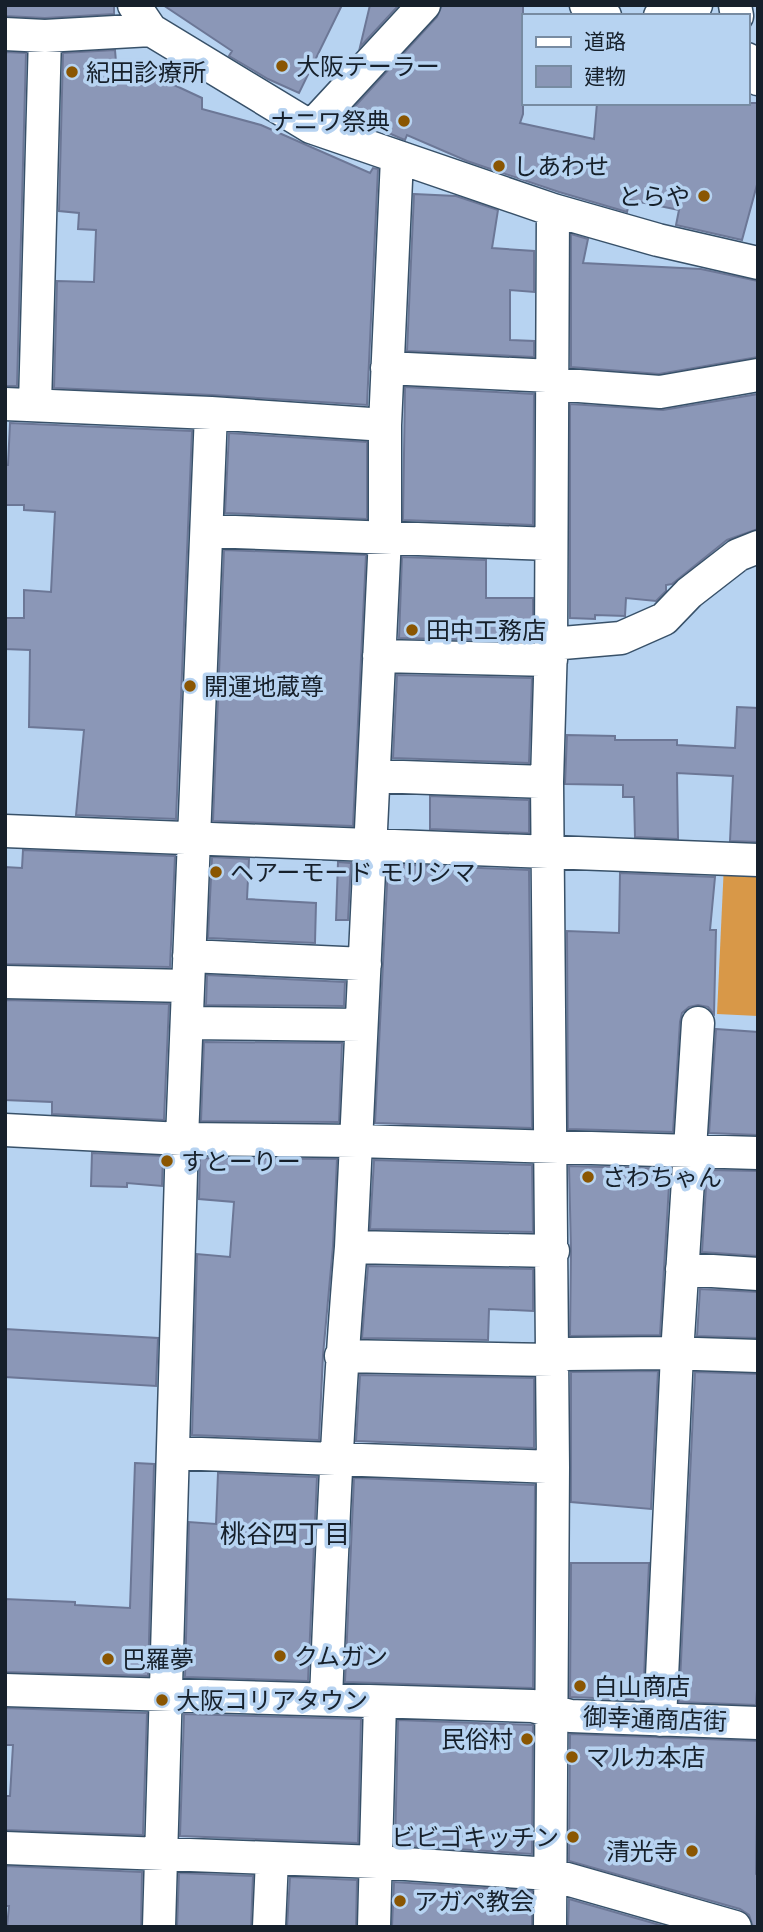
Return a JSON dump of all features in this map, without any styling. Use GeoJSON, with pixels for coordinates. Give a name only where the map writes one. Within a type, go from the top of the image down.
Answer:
{"type":"FeatureCollection","features":[{"type":"Feature","properties":{"kind":"street"},"geometry":{"type":"LineString","coordinates":[[311,127],[424,5]]}},
{"type":"Feature","properties":{"kind":"street"},"geometry":{"type":"LineString","coordinates":[[586,5],[602,14]]}},
{"type":"Feature","properties":{"kind":"street"},"geometry":{"type":"LineString","coordinates":[[667,14],[696,5]]}},
{"type":"Feature","properties":{"kind":"street"},"geometry":{"type":"LineString","coordinates":[[5,34],[45,36],[143,18],[311,127],[552,210],[658,240],[758,262]]}},
{"type":"Feature","properties":{"kind":"street"},"geometry":{"type":"LineString","coordinates":[[45,36],[20,405],[211,413],[385,425]]}},
{"type":"Feature","properties":{"kind":"street"},"geometry":{"type":"LineString","coordinates":[[327,1699],[341,1356],[351,1247],[380,656],[385,537],[385,425],[397,158]]}},
{"type":"Feature","properties":{"kind":"street"},"geometry":{"type":"LineString","coordinates":[[550,1927],[553,1251],[547,782],[551,652],[552,210]]}},
{"type":"Feature","properties":{"kind":"street"},"geometry":{"type":"LineString","coordinates":[[387,368],[552,380],[660,392],[758,375]]}},
{"type":"Feature","properties":{"kind":"street"},"geometry":{"type":"LineString","coordinates":[[159,1927],[182,1139],[211,413]]}},
{"type":"Feature","properties":{"kind":"street"},"geometry":{"type":"LineString","coordinates":[[207,531],[551,544]]}},
{"type":"Feature","properties":{"kind":"street"},"geometry":{"type":"LineString","coordinates":[[380,656],[551,652],[621,638],[664,619],[689,593],[738,555],[758,547]]}},
{"type":"Feature","properties":{"kind":"street"},"geometry":{"type":"LineString","coordinates":[[374,776],[547,782]]}},
{"type":"Feature","properties":{"kind":"street"},"geometry":{"type":"LineString","coordinates":[[5,831],[758,860]]}},
{"type":"Feature","properties":{"kind":"street"},"geometry":{"type":"LineString","coordinates":[[5,982],[365,964]]}},
{"type":"Feature","properties":{"kind":"street"},"geometry":{"type":"LineString","coordinates":[[187,1023],[361,1025]]}},
{"type":"Feature","properties":{"kind":"street"},"geometry":{"type":"LineString","coordinates":[[660,1720],[677,1353],[698,1023]]}},
{"type":"Feature","properties":{"kind":"street"},"geometry":{"type":"LineString","coordinates":[[5,1130],[182,1139],[356,1141],[758,1153]]}},
{"type":"Feature","properties":{"kind":"street"},"geometry":{"type":"LineString","coordinates":[[351,1247],[553,1251]]}},
{"type":"Feature","properties":{"kind":"street"},"geometry":{"type":"LineString","coordinates":[[682,1269],[758,1274]]}},
{"type":"Feature","properties":{"kind":"street"},"geometry":{"type":"LineString","coordinates":[[341,1356],[552,1360],[565,1354],[677,1353],[758,1356]]}},
{"type":"Feature","properties":{"kind":"street"},"geometry":{"type":"LineString","coordinates":[[174,1453],[553,1467]]}},
{"type":"Feature","properties":{"kind":"street","name":"御幸通商店街"},"geometry":{"type":"LineString","coordinates":[[5,1690],[533,1706],[570,1716],[758,1723]]}},
{"type":"Feature","properties":{"kind":"street"},"geometry":{"type":"LineString","coordinates":[[374,1927],[380,1702]]}},
{"type":"Feature","properties":{"kind":"street"},"geometry":{"type":"LineString","coordinates":[[5,1848],[377,1862],[549,1874],[735,1927]]}},
{"type":"Feature","properties":{"kind":"street"},"geometry":{"type":"LineString","coordinates":[[269,1927],[272,1859]]}},
{"type":"Feature","properties":{"kind":"shaded area"},"geometry":{"type":"Polygon","coordinates":[[[724,864],[758,867],[758,1016],[717,1014],[724,864]]]}},
{"type":"Feature","properties":{"kind":"building"},"geometry":{"type":"Polygon","coordinates":[[[5,5],[114,5],[114,14],[45,18],[5,16],[5,5]]]}},
{"type":"Feature","properties":{"kind":"building"},"geometry":{"type":"Polygon","coordinates":[[[163,5],[342,5],[299,93],[268,79],[229,56],[232,51],[163,5]]]}},
{"type":"Feature","properties":{"kind":"building"},"geometry":{"type":"Polygon","coordinates":[[[370,5],[399,5],[360,47],[370,5]]]}},
{"type":"Feature","properties":{"kind":"building"},"geometry":{"type":"Polygon","coordinates":[[[442,5],[523,5],[523,114],[520,123],[594,139],[597,105],[758,103],[758,181],[742,240],[676,225],[679,210],[630,200],[627,212],[467,161],[407,135],[405,140],[347,115],[437,17],[442,5]]]}},
{"type":"Feature","properties":{"kind":"building"},"geometry":{"type":"Polygon","coordinates":[[[115,50],[116,62],[127,63],[202,98],[202,109],[261,125],[370,173],[373,168],[378,169],[367,405],[54,388],[57,281],[94,282],[96,230],[78,229],[79,213],[59,211],[63,53],[115,50]]]}},
{"type":"Feature","properties":{"kind":"building"},"geometry":{"type":"Polygon","coordinates":[[[5,52],[26,53],[17,386],[5,386],[5,52]]]}},
{"type":"Feature","properties":{"kind":"building"},"geometry":{"type":"Polygon","coordinates":[[[414,194],[456,196],[498,210],[492,248],[534,251],[534,292],[510,290],[510,340],[534,341],[534,357],[407,351],[414,194]]]}},
{"type":"Feature","properties":{"kind":"building"},"geometry":{"type":"Polygon","coordinates":[[[571,234],[588,239],[583,263],[701,269],[758,281],[758,357],[659,374],[571,367],[571,234]]]}},
{"type":"Feature","properties":{"kind":"building"},"geometry":{"type":"Polygon","coordinates":[[[405,387],[534,394],[533,525],[403,520],[405,387]]]}},
{"type":"Feature","properties":{"kind":"building"},"geometry":{"type":"Polygon","coordinates":[[[758,394],[758,529],[727,540],[672,584],[666,585],[666,591],[656,601],[626,598],[625,616],[570,618],[570,404],[663,410],[758,394]]]}},
{"type":"Feature","properties":{"kind":"building"},"geometry":{"type":"Polygon","coordinates":[[[10,423],[192,431],[176,819],[76,815],[84,730],[29,727],[30,650],[5,649],[5,618],[24,618],[24,590],[51,592],[55,512],[24,510],[24,505],[5,505],[5,465],[8,465],[10,423]]]}},
{"type":"Feature","properties":{"kind":"building"},"geometry":{"type":"Polygon","coordinates":[[[229,433],[367,442],[367,519],[225,513],[229,433]]]}},
{"type":"Feature","properties":{"kind":"building"},"geometry":{"type":"Polygon","coordinates":[[[224,550],[366,555],[353,826],[213,821],[224,550]]]}},
{"type":"Feature","properties":{"kind":"building"},"geometry":{"type":"Polygon","coordinates":[[[402,557],[486,560],[486,598],[533,598],[533,641],[399,638],[402,557]]]}},
{"type":"Feature","properties":{"kind":"building"},"geometry":{"type":"Polygon","coordinates":[[[397,675],[532,678],[529,763],[393,758],[397,675]]]}},
{"type":"Feature","properties":{"kind":"building"},"geometry":{"type":"Polygon","coordinates":[[[737,707],[758,708],[758,842],[730,841],[733,776],[677,773],[678,839],[635,837],[634,797],[623,797],[623,785],[565,784],[567,735],[615,736],[615,740],[677,740],[677,745],[735,748],[737,707]]]}},
{"type":"Feature","properties":{"kind":"building"},"geometry":{"type":"Polygon","coordinates":[[[430,796],[529,800],[529,833],[430,829],[430,796]]]}},
{"type":"Feature","properties":{"kind":"building"},"geometry":{"type":"Polygon","coordinates":[[[23,850],[175,856],[170,967],[5,964],[5,867],[22,868],[23,850]]]}},
{"type":"Feature","properties":{"kind":"building"},"geometry":{"type":"Polygon","coordinates":[[[212,857],[249,859],[247,899],[316,903],[315,943],[208,938],[212,857]]]}},
{"type":"Feature","properties":{"kind":"building"},"geometry":{"type":"Polygon","coordinates":[[[338,862],[351,863],[348,920],[336,920],[338,862]]]}},
{"type":"Feature","properties":{"kind":"building"},"geometry":{"type":"Polygon","coordinates":[[[388,864],[529,870],[532,1128],[375,1123],[388,864]]]}},
{"type":"Feature","properties":{"kind":"building"},"geometry":{"type":"Polygon","coordinates":[[[620,873],[715,877],[710,930],[716,930],[714,1014],[708,1007],[698,1005],[689,1007],[682,1013],[673,1132],[568,1129],[567,931],[619,933],[620,873]]]}},
{"type":"Feature","properties":{"kind":"building"},"geometry":{"type":"Polygon","coordinates":[[[207,975],[345,982],[344,1006],[206,1005],[207,975]]]}},
{"type":"Feature","properties":{"kind":"building"},"geometry":{"type":"Polygon","coordinates":[[[5,1000],[169,1004],[164,1120],[52,1114],[52,1102],[5,1100],[5,1000]]]}},
{"type":"Feature","properties":{"kind":"building"},"geometry":{"type":"Polygon","coordinates":[[[716,1029],[758,1032],[758,1135],[709,1133],[716,1029]]]}},
{"type":"Feature","properties":{"kind":"building"},"geometry":{"type":"Polygon","coordinates":[[[204,1042],[342,1043],[339,1122],[201,1121],[204,1042]]]}},
{"type":"Feature","properties":{"kind":"building"},"geometry":{"type":"Polygon","coordinates":[[[92,1153],[163,1156],[162,1186],[127,1183],[127,1187],[91,1186],[92,1153]]]}},
{"type":"Feature","properties":{"kind":"building"},"geometry":{"type":"Polygon","coordinates":[[[200,1158],[337,1159],[319,1440],[192,1435],[197,1254],[230,1257],[234,1202],[199,1199],[200,1158]]]}},
{"type":"Feature","properties":{"kind":"building"},"geometry":{"type":"Polygon","coordinates":[[[374,1160],[532,1165],[533,1232],[370,1229],[374,1160]]]}},
{"type":"Feature","properties":{"kind":"building"},"geometry":{"type":"Polygon","coordinates":[[[569,1166],[670,1169],[660,1335],[570,1336],[569,1166]]]}},
{"type":"Feature","properties":{"kind":"building"},"geometry":{"type":"Polygon","coordinates":[[[707,1170],[758,1171],[758,1256],[702,1252],[707,1170]]]}},
{"type":"Feature","properties":{"kind":"building"},"geometry":{"type":"Polygon","coordinates":[[[368,1266],[533,1269],[533,1311],[489,1309],[488,1340],[362,1338],[368,1266]]]}},
{"type":"Feature","properties":{"kind":"building"},"geometry":{"type":"Polygon","coordinates":[[[700,1289],[758,1292],[758,1338],[697,1336],[700,1289]]]}},
{"type":"Feature","properties":{"kind":"building"},"geometry":{"type":"Polygon","coordinates":[[[5,1329],[158,1338],[156,1386],[5,1377],[5,1329]]]}},
{"type":"Feature","properties":{"kind":"building"},"geometry":{"type":"Polygon","coordinates":[[[658,1371],[651,1509],[571,1502],[571,1372],[658,1371]]]}},
{"type":"Feature","properties":{"kind":"building"},"geometry":{"type":"Polygon","coordinates":[[[695,1372],[758,1374],[756,1705],[679,1702],[695,1372]]]}},
{"type":"Feature","properties":{"kind":"building"},"geometry":{"type":"Polygon","coordinates":[[[360,1375],[534,1378],[534,1448],[356,1441],[360,1375]]]}},
{"type":"Feature","properties":{"kind":"building"},"geometry":{"type":"Polygon","coordinates":[[[135,1463],[154,1464],[148,1676],[5,1672],[5,1599],[130,1608],[135,1463]]]}},
{"type":"Feature","properties":{"kind":"building"},"geometry":{"type":"Polygon","coordinates":[[[218,1473],[317,1477],[308,1681],[185,1677],[189,1522],[216,1524],[218,1473]]]}},
{"type":"Feature","properties":{"kind":"building"},"geometry":{"type":"Polygon","coordinates":[[[354,1478],[535,1485],[533,1688],[345,1682],[354,1478]]]}},
{"type":"Feature","properties":{"kind":"building"},"geometry":{"type":"Polygon","coordinates":[[[571,1563],[649,1563],[643,1700],[570,1697],[571,1563]]]}},
{"type":"Feature","properties":{"kind":"building"},"geometry":{"type":"Polygon","coordinates":[[[5,1708],[147,1713],[143,1835],[5,1830],[5,1796],[10,1796],[13,1745],[5,1745],[5,1708]]]}},
{"type":"Feature","properties":{"kind":"building"},"geometry":{"type":"Polygon","coordinates":[[[184,1714],[361,1719],[358,1843],[180,1836],[184,1714]]]}},
{"type":"Feature","properties":{"kind":"building"},"geometry":{"type":"Polygon","coordinates":[[[398,1720],[533,1725],[532,1854],[395,1845],[398,1720]]]}},
{"type":"Feature","properties":{"kind":"building"},"geometry":{"type":"Polygon","coordinates":[[[570,1734],[758,1741],[758,1927],[753,1927],[749,1915],[740,1909],[569,1861],[570,1734]]]}},
{"type":"Feature","properties":{"kind":"building"},"geometry":{"type":"Polygon","coordinates":[[[5,1866],[142,1872],[141,1927],[7,1927],[9,1906],[5,1906],[5,1866]]]}},
{"type":"Feature","properties":{"kind":"building"},"geometry":{"type":"Polygon","coordinates":[[[179,1873],[253,1876],[251,1927],[177,1927],[179,1873]]]}},
{"type":"Feature","properties":{"kind":"building"},"geometry":{"type":"Polygon","coordinates":[[[290,1877],[357,1880],[356,1927],[287,1927],[290,1877]]]}},
{"type":"Feature","properties":{"kind":"building"},"geometry":{"type":"Polygon","coordinates":[[[394,1882],[532,1891],[532,1927],[392,1926],[394,1882]]]}},
{"type":"Feature","properties":{"kind":"building"},"geometry":{"type":"Polygon","coordinates":[[[569,1899],[667,1927],[568,1927],[569,1899]]]}},
{"type":"Feature","properties":{"kind":"place","name":"大阪テーラー"},"geometry":{"type":"Point","coordinates":[282,66]}},
{"type":"Feature","properties":{"kind":"place","name":"紀田診療所"},"geometry":{"type":"Point","coordinates":[72,72]}},
{"type":"Feature","properties":{"kind":"place","name":"ナニワ祭典"},"geometry":{"type":"Point","coordinates":[404,121]}},
{"type":"Feature","properties":{"kind":"place","name":"しあわせ"},"geometry":{"type":"Point","coordinates":[499,166]}},
{"type":"Feature","properties":{"kind":"place","name":"とらや"},"geometry":{"type":"Point","coordinates":[704,196]}},
{"type":"Feature","properties":{"kind":"place","name":"田中工務店"},"geometry":{"type":"Point","coordinates":[412,630]}},
{"type":"Feature","properties":{"kind":"place","name":"開運地蔵尊"},"geometry":{"type":"Point","coordinates":[190,686]}},
{"type":"Feature","properties":{"kind":"place","name":"ヘアーモード モリシマ"},"geometry":{"type":"Point","coordinates":[216,872]}},
{"type":"Feature","properties":{"kind":"place","name":"すとーりー"},"geometry":{"type":"Point","coordinates":[167,1161]}},
{"type":"Feature","properties":{"kind":"place","name":"さわちゃん"},"geometry":{"type":"Point","coordinates":[588,1177]}},
{"type":"Feature","properties":{"kind":"place","name":"クムガン"},"geometry":{"type":"Point","coordinates":[280,1656]}},
{"type":"Feature","properties":{"kind":"place","name":"巴羅夢"},"geometry":{"type":"Point","coordinates":[108,1659]}},
{"type":"Feature","properties":{"kind":"place","name":"白山商店"},"geometry":{"type":"Point","coordinates":[580,1686]}},
{"type":"Feature","properties":{"kind":"place","name":"大阪コリアタウン"},"geometry":{"type":"Point","coordinates":[162,1700]}},
{"type":"Feature","properties":{"kind":"place","name":"民俗村"},"geometry":{"type":"Point","coordinates":[527,1739]}},
{"type":"Feature","properties":{"kind":"place","name":"マルカ本店"},"geometry":{"type":"Point","coordinates":[572,1757]}},
{"type":"Feature","properties":{"kind":"place","name":"ビビゴキッチン"},"geometry":{"type":"Point","coordinates":[573,1837]}},
{"type":"Feature","properties":{"kind":"place","name":"清光寺"},"geometry":{"type":"Point","coordinates":[692,1851]}},
{"type":"Feature","properties":{"kind":"place","name":"アガペ教会"},"geometry":{"type":"Point","coordinates":[400,1901]}},
{"type":"Feature","properties":{"kind":"district","name":"桃谷四丁目"},"geometry":{"type":"Point","coordinates":[285,1534]}}]}
